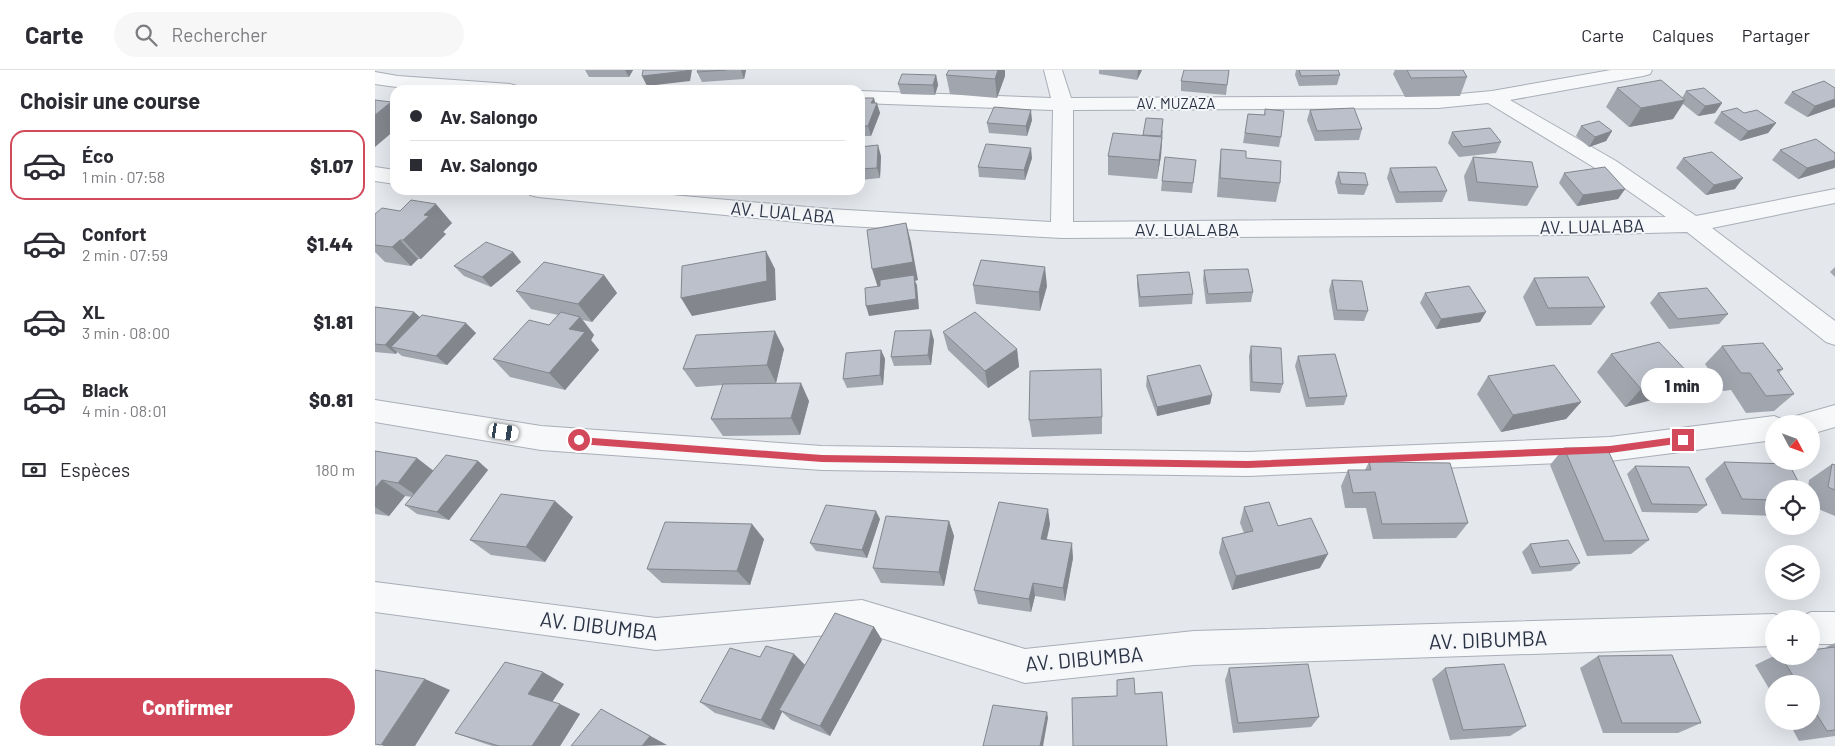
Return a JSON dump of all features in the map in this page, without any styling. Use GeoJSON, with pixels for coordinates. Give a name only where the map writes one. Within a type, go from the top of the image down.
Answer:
{"type":"FeatureCollection","features":[{"type":"Feature","properties":{"kind":"street"},"geometry":{"type":"LineString","coordinates":[[1053,70],[1063,104],[1062,230]]}},
{"type":"Feature","properties":{"kind":"street","name":"AV. MUZAZA"},"geometry":{"type":"LineString","coordinates":[[865,97],[1063,104],[1438,102],[1492,97],[1643,70]]}},
{"type":"Feature","properties":{"kind":"street"},"geometry":{"type":"LineString","coordinates":[[375,78],[398,82],[440,85]]}},
{"type":"Feature","properties":{"kind":"street"},"geometry":{"type":"LineString","coordinates":[[1492,97],[1608,166],[1692,224],[1835,336]]}},
{"type":"Feature","properties":{"kind":"street"},"geometry":{"type":"LineString","coordinates":[[375,174],[390,176]]}},
{"type":"Feature","properties":{"kind":"street","name":"AV. LUALABA"},"geometry":{"type":"LineString","coordinates":[[592,195],[830,217],[1062,230],[1566,227],[1692,224],[1835,196]]}},
{"type":"Feature","properties":{"kind":"street"},"geometry":{"type":"LineString","coordinates":[[375,411],[541,438],[822,458],[1248,464],[1610,449],[1765,429]]}},
{"type":"Feature","properties":{"kind":"street"},"geometry":{"type":"LineString","coordinates":[[1820,420],[1835,416]]}},
{"type":"Feature","properties":{"kind":"street","name":"AV. DIBUMBA"},"geometry":{"type":"LineString","coordinates":[[375,597],[656,634],[862,616],[1025,666],[1194,648],[1765,630]]}},
{"type":"Feature","properties":{"kind":"street"},"geometry":{"type":"LineString","coordinates":[[1820,628],[1835,628]]}},
{"type":"Feature","properties":{"kind":"building"},"geometry":{"type":"Polygon","coordinates":[[[643,70],[686,70],[686,71],[642,76],[643,70]]]}},
{"type":"Feature","properties":{"kind":"building"},"geometry":{"type":"Polygon","coordinates":[[[698,70],[726,70],[697,72],[698,70]]]}},
{"type":"Feature","properties":{"kind":"building"},"geometry":{"type":"Polygon","coordinates":[[[949,70],[998,70],[995,79],[946,75],[949,70]]]}},
{"type":"Feature","properties":{"kind":"building"},"geometry":{"type":"Polygon","coordinates":[[[1184,70],[1229,70],[1227,85],[1181,81],[1184,70]]]}},
{"type":"Feature","properties":{"kind":"building"},"geometry":{"type":"Polygon","coordinates":[[[1299,70],[1338,70],[1340,75],[1301,76],[1299,70]]]}},
{"type":"Feature","properties":{"kind":"building"},"geometry":{"type":"Polygon","coordinates":[[[1407,70],[1463,70],[1467,77],[1411,78],[1407,70]]]}},
{"type":"Feature","properties":{"kind":"building"},"geometry":{"type":"Polygon","coordinates":[[[902,74],[936,75],[933,85],[898,84],[902,74]]]}},
{"type":"Feature","properties":{"kind":"building"},"geometry":{"type":"Polygon","coordinates":[[[1661,80],[1685,100],[1641,108],[1617,88],[1661,80]]]}},
{"type":"Feature","properties":{"kind":"building"},"geometry":{"type":"Polygon","coordinates":[[[1824,81],[1835,88],[1835,99],[1815,106],[1792,92],[1824,81]]]}},
{"type":"Feature","properties":{"kind":"building"},"geometry":{"type":"Polygon","coordinates":[[[1704,88],[1722,103],[1705,106],[1686,91],[1704,88]]]}},
{"type":"Feature","properties":{"kind":"building"},"geometry":{"type":"Polygon","coordinates":[[[865,98],[874,98],[871,103],[877,103],[868,126],[865,126],[865,98]]]}},
{"type":"Feature","properties":{"kind":"building"},"geometry":{"type":"Polygon","coordinates":[[[375,100],[390,102],[390,103],[375,115],[375,100]]]}},
{"type":"Feature","properties":{"kind":"building"},"geometry":{"type":"Polygon","coordinates":[[[994,107],[1031,110],[1026,126],[987,123],[994,107]]]}},
{"type":"Feature","properties":{"kind":"building"},"geometry":{"type":"Polygon","coordinates":[[[1354,108],[1362,129],[1317,131],[1310,110],[1354,108]]]}},
{"type":"Feature","properties":{"kind":"building"},"geometry":{"type":"Polygon","coordinates":[[[1737,108],[1744,113],[1757,110],[1776,123],[1748,131],[1721,112],[1737,108]]]}},
{"type":"Feature","properties":{"kind":"building"},"geometry":{"type":"Polygon","coordinates":[[[1265,109],[1284,111],[1281,137],[1245,133],[1248,114],[1265,115],[1265,109]]]}},
{"type":"Feature","properties":{"kind":"building"},"geometry":{"type":"Polygon","coordinates":[[[1146,118],[1163,119],[1161,136],[1143,135],[1146,118]]]}},
{"type":"Feature","properties":{"kind":"building"},"geometry":{"type":"Polygon","coordinates":[[[1599,121],[1612,131],[1595,137],[1581,126],[1599,121]]]}},
{"type":"Feature","properties":{"kind":"building"},"geometry":{"type":"Polygon","coordinates":[[[1490,128],[1501,142],[1463,147],[1452,132],[1490,128]]]}},
{"type":"Feature","properties":{"kind":"building"},"geometry":{"type":"Polygon","coordinates":[[[1113,133],[1162,137],[1159,160],[1108,156],[1113,133]]]}},
{"type":"Feature","properties":{"kind":"building"},"geometry":{"type":"Polygon","coordinates":[[[1816,139],[1835,153],[1835,160],[1807,168],[1780,150],[1816,139]]]}},
{"type":"Feature","properties":{"kind":"building"},"geometry":{"type":"Polygon","coordinates":[[[986,144],[1031,148],[1024,170],[978,167],[986,144]]]}},
{"type":"Feature","properties":{"kind":"building"},"geometry":{"type":"Polygon","coordinates":[[[878,145],[877,168],[865,169],[865,146],[878,145]]]}},
{"type":"Feature","properties":{"kind":"building"},"geometry":{"type":"Polygon","coordinates":[[[1221,149],[1246,151],[1246,158],[1281,161],[1280,183],[1220,178],[1221,149]]]}},
{"type":"Feature","properties":{"kind":"building"},"geometry":{"type":"Polygon","coordinates":[[[1712,152],[1743,178],[1714,185],[1683,158],[1712,152]]]}},
{"type":"Feature","properties":{"kind":"building"},"geometry":{"type":"Polygon","coordinates":[[[1165,157],[1196,160],[1193,183],[1162,181],[1165,157]]]}},
{"type":"Feature","properties":{"kind":"building"},"geometry":{"type":"Polygon","coordinates":[[[1473,157],[1532,162],[1538,187],[1477,182],[1473,157]]]}},
{"type":"Feature","properties":{"kind":"building"},"geometry":{"type":"Polygon","coordinates":[[[1436,167],[1447,191],[1399,192],[1390,168],[1436,167]]]}},
{"type":"Feature","properties":{"kind":"building"},"geometry":{"type":"Polygon","coordinates":[[[1605,167],[1625,189],[1583,195],[1564,173],[1605,167]]]}},
{"type":"Feature","properties":{"kind":"building"},"geometry":{"type":"Polygon","coordinates":[[[1338,172],[1365,173],[1368,185],[1341,184],[1338,172]]]}},
{"type":"Feature","properties":{"kind":"building"},"geometry":{"type":"Polygon","coordinates":[[[411,200],[436,204],[424,215],[429,216],[403,240],[400,240],[392,247],[375,245],[375,214],[382,208],[400,211],[411,200]]]}},
{"type":"Feature","properties":{"kind":"building"},"geometry":{"type":"Polygon","coordinates":[[[906,223],[913,262],[872,269],[867,230],[906,223]]]}},
{"type":"Feature","properties":{"kind":"building"},"geometry":{"type":"Polygon","coordinates":[[[486,242],[513,252],[482,277],[454,266],[486,242]]]}},
{"type":"Feature","properties":{"kind":"building"},"geometry":{"type":"Polygon","coordinates":[[[766,251],[767,281],[681,298],[682,266],[766,251]]]}},
{"type":"Feature","properties":{"kind":"building"},"geometry":{"type":"Polygon","coordinates":[[[981,260],[1045,267],[1039,292],[973,285],[981,260]]]}},
{"type":"Feature","properties":{"kind":"building"},"geometry":{"type":"Polygon","coordinates":[[[544,262],[604,275],[578,304],[516,291],[544,262]]]}},
{"type":"Feature","properties":{"kind":"building"},"geometry":{"type":"Polygon","coordinates":[[[1248,269],[1253,292],[1208,294],[1204,270],[1248,269]]]}},
{"type":"Feature","properties":{"kind":"building"},"geometry":{"type":"Polygon","coordinates":[[[1189,272],[1193,294],[1140,297],[1137,275],[1189,272]]]}},
{"type":"Feature","properties":{"kind":"building"},"geometry":{"type":"Polygon","coordinates":[[[914,275],[916,299],[866,306],[865,288],[880,286],[880,280],[914,275]]]}},
{"type":"Feature","properties":{"kind":"building"},"geometry":{"type":"Polygon","coordinates":[[[1588,277],[1605,307],[1548,308],[1534,278],[1588,277]]]}},
{"type":"Feature","properties":{"kind":"building"},"geometry":{"type":"Polygon","coordinates":[[[1332,280],[1362,281],[1368,311],[1337,310],[1332,280]]]}},
{"type":"Feature","properties":{"kind":"building"},"geometry":{"type":"Polygon","coordinates":[[[1469,286],[1486,312],[1441,319],[1425,293],[1469,286]]]}},
{"type":"Feature","properties":{"kind":"building"},"geometry":{"type":"Polygon","coordinates":[[[1707,288],[1728,314],[1678,319],[1658,293],[1707,288]]]}},
{"type":"Feature","properties":{"kind":"building"},"geometry":{"type":"Polygon","coordinates":[[[375,307],[414,312],[385,345],[375,344],[375,307]]]}},
{"type":"Feature","properties":{"kind":"building"},"geometry":{"type":"Polygon","coordinates":[[[561,312],[580,317],[569,329],[585,332],[549,373],[493,359],[529,320],[549,325],[561,312]]]}},
{"type":"Feature","properties":{"kind":"building"},"geometry":{"type":"Polygon","coordinates":[[[975,312],[1017,349],[985,371],[943,332],[975,312]]]}},
{"type":"Feature","properties":{"kind":"building"},"geometry":{"type":"Polygon","coordinates":[[[422,315],[466,323],[436,356],[391,347],[422,315]]]}},
{"type":"Feature","properties":{"kind":"building"},"geometry":{"type":"Polygon","coordinates":[[[931,330],[928,355],[891,357],[895,331],[931,330]]]}},
{"type":"Feature","properties":{"kind":"building"},"geometry":{"type":"Polygon","coordinates":[[[775,331],[767,365],[683,369],[696,335],[775,331]]]}},
{"type":"Feature","properties":{"kind":"building"},"geometry":{"type":"Polygon","coordinates":[[[1659,342],[1691,376],[1641,389],[1611,354],[1659,342]]]}},
{"type":"Feature","properties":{"kind":"building"},"geometry":{"type":"Polygon","coordinates":[[[1763,343],[1783,369],[1777,370],[1794,394],[1766,396],[1750,373],[1741,373],[1722,346],[1763,343]]]}},
{"type":"Feature","properties":{"kind":"building"},"geometry":{"type":"Polygon","coordinates":[[[1251,346],[1281,348],[1283,384],[1252,382],[1251,346]]]}},
{"type":"Feature","properties":{"kind":"building"},"geometry":{"type":"Polygon","coordinates":[[[881,350],[880,375],[843,379],[846,353],[881,350]]]}},
{"type":"Feature","properties":{"kind":"building"},"geometry":{"type":"Polygon","coordinates":[[[1335,354],[1347,396],[1309,398],[1298,356],[1335,354]]]}},
{"type":"Feature","properties":{"kind":"building"},"geometry":{"type":"Polygon","coordinates":[[[1200,365],[1212,395],[1157,407],[1147,376],[1200,365]]]}},
{"type":"Feature","properties":{"kind":"building"},"geometry":{"type":"Polygon","coordinates":[[[1554,365],[1581,402],[1513,415],[1488,376],[1554,365]]]}},
{"type":"Feature","properties":{"kind":"building"},"geometry":{"type":"Polygon","coordinates":[[[1101,369],[1102,417],[1029,420],[1030,371],[1101,369]]]}},
{"type":"Feature","properties":{"kind":"building"},"geometry":{"type":"Polygon","coordinates":[[[801,383],[791,418],[711,419],[723,384],[801,383]]]}},
{"type":"Feature","properties":{"kind":"building"},"geometry":{"type":"Polygon","coordinates":[[[1564,448],[1607,448],[1649,540],[1604,541],[1564,448]]]}},
{"type":"Feature","properties":{"kind":"building"},"geometry":{"type":"Polygon","coordinates":[[[375,451],[417,458],[398,483],[382,480],[375,488],[375,451]]]}},
{"type":"Feature","properties":{"kind":"building"},"geometry":{"type":"Polygon","coordinates":[[[446,455],[478,461],[437,512],[405,505],[446,455]]]}},
{"type":"Feature","properties":{"kind":"building"},"geometry":{"type":"Polygon","coordinates":[[[1369,462],[1450,463],[1468,523],[1382,524],[1375,492],[1353,493],[1348,470],[1371,470],[1369,462]]]}},
{"type":"Feature","properties":{"kind":"building"},"geometry":{"type":"Polygon","coordinates":[[[1724,462],[1765,463],[1765,470],[1792,470],[1797,480],[1765,480],[1765,500],[1742,499],[1724,462]]]}},
{"type":"Feature","properties":{"kind":"building"},"geometry":{"type":"Polygon","coordinates":[[[1832,464],[1835,465],[1835,490],[1828,487],[1832,464]]]}},
{"type":"Feature","properties":{"kind":"building"},"geometry":{"type":"Polygon","coordinates":[[[1635,466],[1689,467],[1707,505],[1652,504],[1635,466]]]}},
{"type":"Feature","properties":{"kind":"building"},"geometry":{"type":"Polygon","coordinates":[[[501,494],[555,501],[526,547],[470,540],[501,494]]]}},
{"type":"Feature","properties":{"kind":"building"},"geometry":{"type":"Polygon","coordinates":[[[999,502],[1048,509],[1041,539],[1072,543],[1063,588],[1033,583],[1029,599],[974,590],[999,502]]]}},
{"type":"Feature","properties":{"kind":"building"},"geometry":{"type":"Polygon","coordinates":[[[1269,502],[1278,526],[1311,518],[1328,554],[1236,576],[1222,538],[1253,531],[1244,507],[1269,502]]]}},
{"type":"Feature","properties":{"kind":"building"},"geometry":{"type":"Polygon","coordinates":[[[826,505],[876,511],[862,550],[810,543],[826,505]]]}},
{"type":"Feature","properties":{"kind":"building"},"geometry":{"type":"Polygon","coordinates":[[[886,516],[949,521],[939,572],[873,568],[886,516]]]}},
{"type":"Feature","properties":{"kind":"building"},"geometry":{"type":"Polygon","coordinates":[[[665,522],[752,524],[737,571],[647,569],[665,522]]]}},
{"type":"Feature","properties":{"kind":"building"},"geometry":{"type":"Polygon","coordinates":[[[1568,540],[1580,563],[1540,567],[1530,544],[1568,540]]]}},
{"type":"Feature","properties":{"kind":"building"},"geometry":{"type":"Polygon","coordinates":[[[835,613],[874,627],[820,726],[779,710],[835,613]]]}},
{"type":"Feature","properties":{"kind":"building"},"geometry":{"type":"Polygon","coordinates":[[[766,646],[794,654],[761,720],[700,702],[730,648],[760,657],[766,646]]]}},
{"type":"Feature","properties":{"kind":"building"},"geometry":{"type":"Polygon","coordinates":[[[1835,647],[1835,730],[1827,731],[1820,720],[1820,675],[1793,675],[1786,665],[1820,665],[1820,649],[1835,647]]]}},
{"type":"Feature","properties":{"kind":"building"},"geometry":{"type":"Polygon","coordinates":[[[1672,655],[1701,723],[1622,723],[1598,656],[1672,655]]]}},
{"type":"Feature","properties":{"kind":"building"},"geometry":{"type":"Polygon","coordinates":[[[505,662],[543,672],[528,694],[560,704],[532,746],[499,746],[455,733],[505,662]]]}},
{"type":"Feature","properties":{"kind":"building"},"geometry":{"type":"Polygon","coordinates":[[[1308,664],[1319,717],[1238,723],[1229,668],[1308,664]]]}},
{"type":"Feature","properties":{"kind":"building"},"geometry":{"type":"Polygon","coordinates":[[[1504,664],[1526,726],[1463,730],[1445,668],[1504,664]]]}},
{"type":"Feature","properties":{"kind":"building"},"geometry":{"type":"Polygon","coordinates":[[[375,670],[425,679],[381,745],[375,744],[375,670]]]}},
{"type":"Feature","properties":{"kind":"building"},"geometry":{"type":"Polygon","coordinates":[[[1134,678],[1135,694],[1162,692],[1167,746],[1073,746],[1072,698],[1117,696],[1117,680],[1134,678]]]}},
{"type":"Feature","properties":{"kind":"building"},"geometry":{"type":"Polygon","coordinates":[[[993,705],[1047,712],[1040,746],[983,746],[993,705]]]}},
{"type":"Feature","properties":{"kind":"building"},"geometry":{"type":"Polygon","coordinates":[[[601,709],[650,736],[642,746],[571,746],[601,709]]]}},
{"type":"Feature","properties":{"kind":"route"},"geometry":{"type":"LineString","coordinates":[[579,440],[822,458],[1248,464],[1610,449],[1683,440]]}}]}
